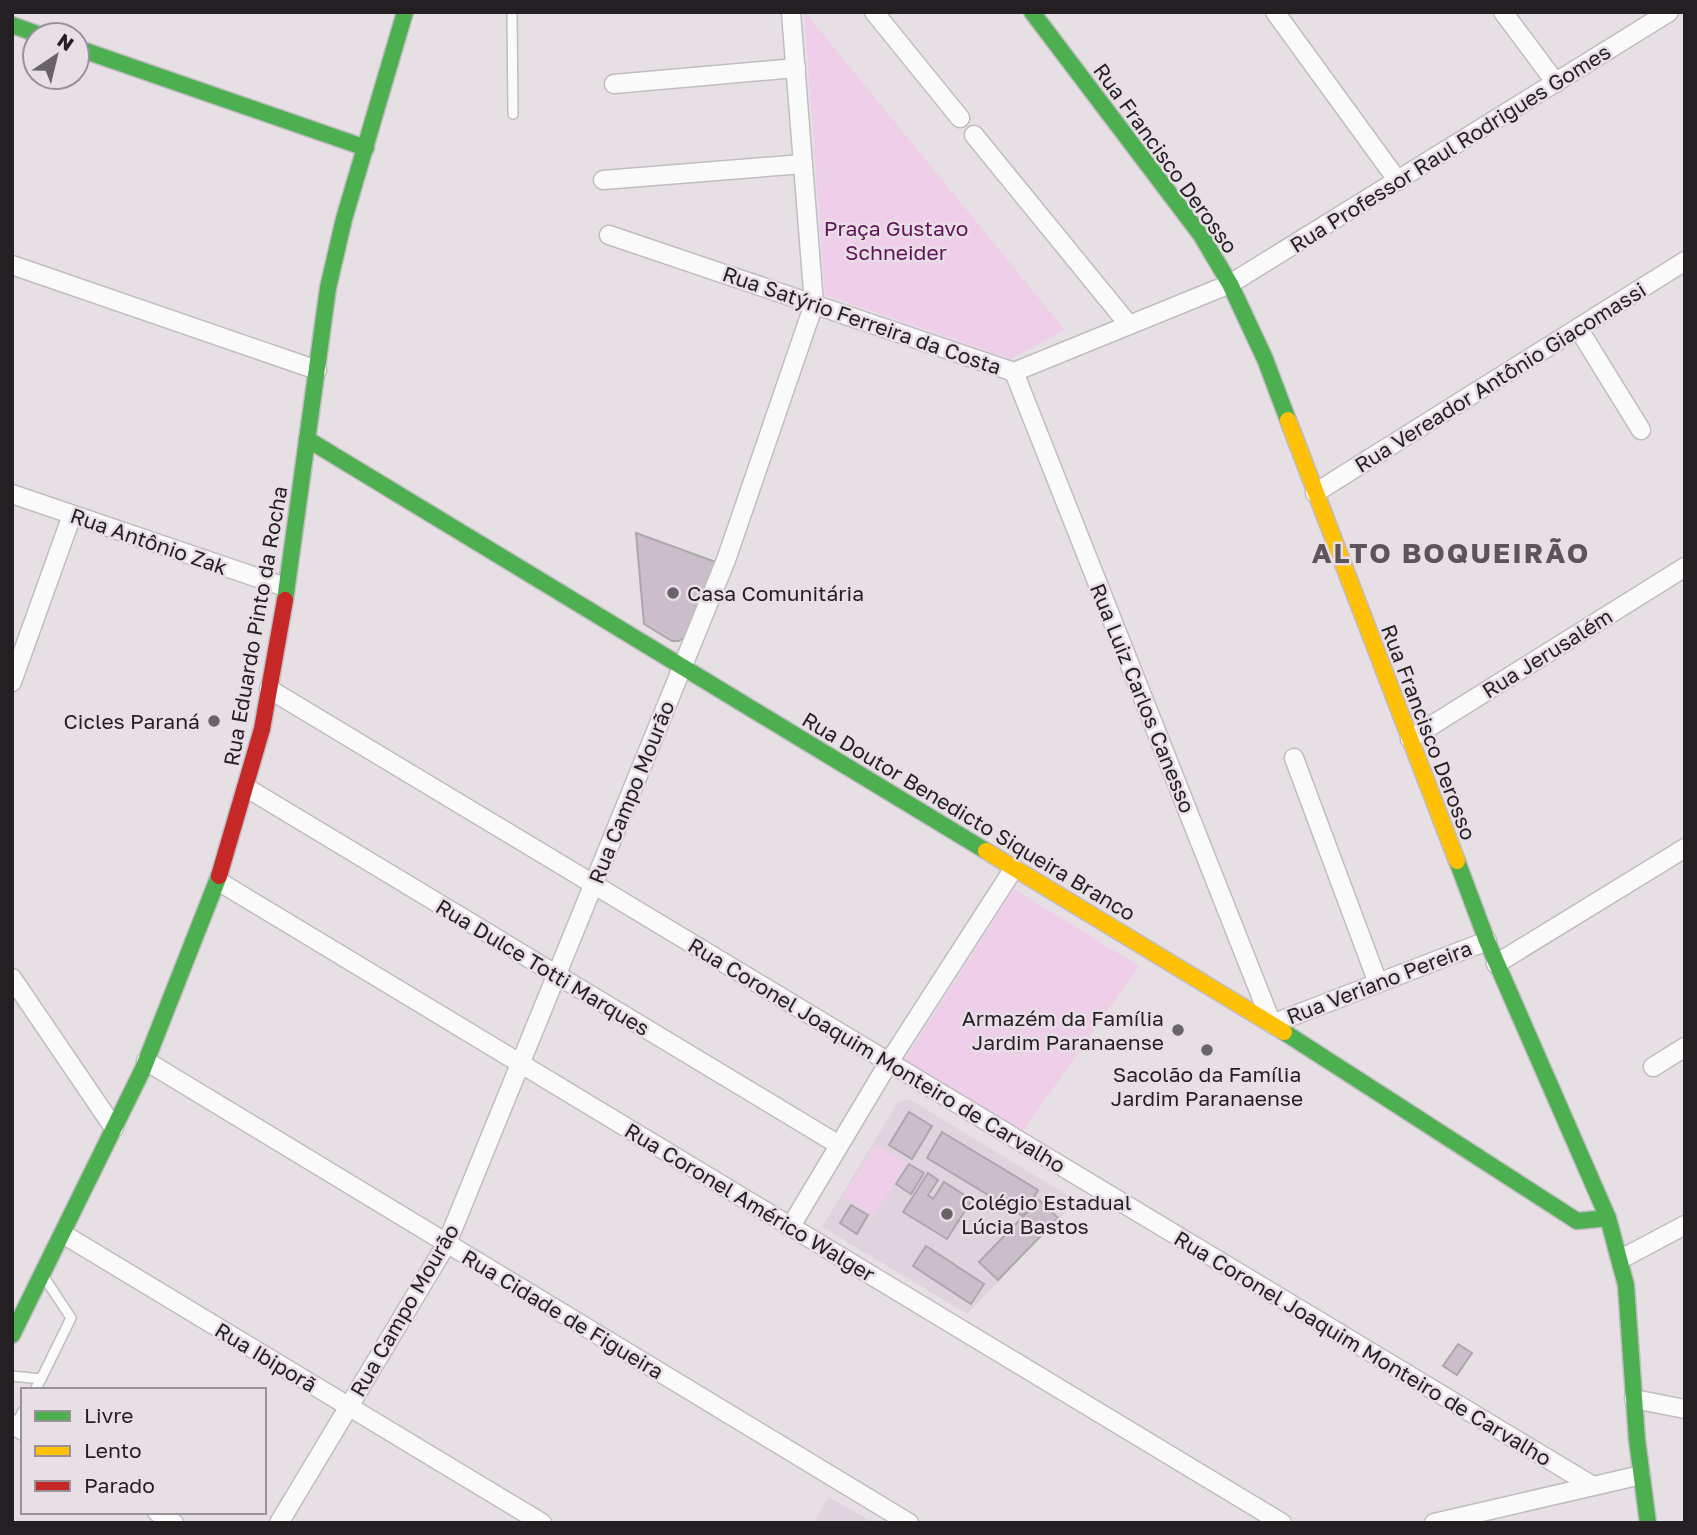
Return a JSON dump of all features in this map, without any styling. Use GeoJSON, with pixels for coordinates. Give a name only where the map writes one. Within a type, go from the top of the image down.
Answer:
{"type":"FeatureCollection","features":[{"type":"Feature","properties":{"kind":"street","name":"Rua Eduardo Pinto da Rocha"},"geometry":{"type":"LineString","coordinates":[[12,1335],[146,1061],[218,881],[247,788],[269,689],[330,277],[405,12]]}},
{"type":"Feature","properties":{"kind":"street","name":"Rua Campo Mourão"},"geometry":{"type":"LineString","coordinates":[[279,1523],[447,1243],[726,559],[814,304],[791,12]]}},
{"type":"Feature","properties":{"kind":"street"},"geometry":{"type":"LineString","coordinates":[[874,12],[960,118]]}},
{"type":"Feature","properties":{"kind":"street","name":"Rua Francisco Derosso"},"geometry":{"type":"LineString","coordinates":[[1032,12],[1201,235],[1230,284],[1265,359],[1496,964],[1608,1218],[1621,1259],[1629,1310],[1634,1399],[1648,1523]]}},
{"type":"Feature","properties":{"kind":"street"},"geometry":{"type":"LineString","coordinates":[[1275,12],[1398,181]]}},
{"type":"Feature","properties":{"kind":"street"},"geometry":{"type":"LineString","coordinates":[[1503,12],[1556,83]]}},
{"type":"Feature","properties":{"kind":"street","name":"Rua Professor Raul Rodrigues Gomes"},"geometry":{"type":"LineString","coordinates":[[1230,284],[1670,12]]}},
{"type":"Feature","properties":{"kind":"street"},"geometry":{"type":"LineString","coordinates":[[91,53],[366,148]]}},
{"type":"Feature","properties":{"kind":"street"},"geometry":{"type":"LineString","coordinates":[[614,84],[796,68]]}},
{"type":"Feature","properties":{"kind":"street"},"geometry":{"type":"LineString","coordinates":[[974,135],[1129,325]]}},
{"type":"Feature","properties":{"kind":"street"},"geometry":{"type":"LineString","coordinates":[[603,180],[803,164]]}},
{"type":"Feature","properties":{"kind":"street","name":"Rua Satýrio Ferreira da Costa"},"geometry":{"type":"LineString","coordinates":[[610,235],[1014,372],[1230,284]]}},
{"type":"Feature","properties":{"kind":"street","name":"Rua Vereador Antônio Giacomassi"},"geometry":{"type":"LineString","coordinates":[[1315,493],[1685,261]]}},
{"type":"Feature","properties":{"kind":"street"},"geometry":{"type":"LineString","coordinates":[[12,265],[317,370]]}},
{"type":"Feature","properties":{"kind":"street"},"geometry":{"type":"LineString","coordinates":[[1578,328],[1641,430]]}},
{"type":"Feature","properties":{"kind":"street","name":"Rua Luiz Carlos Canesso"},"geometry":{"type":"LineString","coordinates":[[1014,372],[1272,1024]]}},
{"type":"Feature","properties":{"kind":"street","name":"Rua Doutor Benedicto Siqueira Branco"},"geometry":{"type":"LineString","coordinates":[[307,439],[1272,1024],[1577,1221],[1608,1218]]}},
{"type":"Feature","properties":{"kind":"street","name":"Rua Antônio Zak"},"geometry":{"type":"LineString","coordinates":[[12,495],[285,587]]}},
{"type":"Feature","properties":{"kind":"street"},"geometry":{"type":"LineString","coordinates":[[12,682],[72,515]]}},
{"type":"Feature","properties":{"kind":"street","name":"Rua Jerusalém"},"geometry":{"type":"LineString","coordinates":[[1410,739],[1685,567]]}},
{"type":"Feature","properties":{"kind":"street","name":"Rua Coronel Joaquim Monteiro de Carvalho"},"geometry":{"type":"LineString","coordinates":[[269,689],[1593,1486]]}},
{"type":"Feature","properties":{"kind":"street"},"geometry":{"type":"LineString","coordinates":[[1294,758],[1378,983]]}},
{"type":"Feature","properties":{"kind":"street","name":"Rua Dulce Totti Marques"},"geometry":{"type":"LineString","coordinates":[[247,788],[839,1145]]}},
{"type":"Feature","properties":{"kind":"street"},"geometry":{"type":"LineString","coordinates":[[1496,964],[1685,848]]}},
{"type":"Feature","properties":{"kind":"street"},"geometry":{"type":"LineString","coordinates":[[791,1226],[889,1062],[1014,868]]}},
{"type":"Feature","properties":{"kind":"street","name":"Rua Coronel Américo Walger"},"geometry":{"type":"LineString","coordinates":[[218,881],[1282,1523]]}},
{"type":"Feature","properties":{"kind":"street","name":"Rua Veriano Pereira"},"geometry":{"type":"LineString","coordinates":[[1272,1024],[1487,941]]}},
{"type":"Feature","properties":{"kind":"street"},"geometry":{"type":"LineString","coordinates":[[12,978],[114,1128]]}},
{"type":"Feature","properties":{"kind":"street"},"geometry":{"type":"LineString","coordinates":[[1653,1067],[1685,1047]]}},
{"type":"Feature","properties":{"kind":"street","name":"Rua Cidade de Figueira"},"geometry":{"type":"LineString","coordinates":[[146,1061],[909,1523]]}},
{"type":"Feature","properties":{"kind":"street"},"geometry":{"type":"LineString","coordinates":[[1621,1259],[1685,1225]]}},
{"type":"Feature","properties":{"kind":"street","name":"Rua Ibiporã"},"geometry":{"type":"LineString","coordinates":[[63,1234],[542,1523]]}},
{"type":"Feature","properties":{"kind":"street"},"geometry":{"type":"LineString","coordinates":[[1634,1399],[1685,1409]]}},
{"type":"Feature","properties":{"kind":"street"},"geometry":{"type":"LineString","coordinates":[[1434,1523],[1641,1475]]}},
{"type":"Feature","properties":{"kind":"lane"},"geometry":{"type":"LineString","coordinates":[[512,12],[513,114]]}},
{"type":"Feature","properties":{"kind":"lane"},"geometry":{"type":"LineString","coordinates":[[36,1388],[71,1318],[42,1275]]}},
{"type":"Feature","properties":{"kind":"lane"},"geometry":{"type":"LineString","coordinates":[[12,1376],[41,1379]]}},
{"type":"Feature","properties":{"kind":"shaded area","name":"Colégio Estadual Lúcia Bastos"},"geometry":{"type":"Polygon","coordinates":[[[909,1099],[1077,1201],[967,1314],[822,1227],[898,1102],[909,1099]]]}},
{"type":"Feature","properties":{"kind":"shaded area"},"geometry":{"type":"Polygon","coordinates":[[[829,1497],[874,1523],[814,1523],[829,1497]]]}},
{"type":"Feature","properties":{"kind":"green space","name":"Praça Gustavo Schneider"},"geometry":{"type":"Polygon","coordinates":[[[804,12],[1065,330],[1011,359],[825,295],[804,12]]]}},
{"type":"Feature","properties":{"kind":"green space"},"geometry":{"type":"Polygon","coordinates":[[[1014,889],[1139,966],[1021,1134],[903,1062],[1014,889]]]}},
{"type":"Feature","properties":{"kind":"green space"},"geometry":{"type":"Polygon","coordinates":[[[876,1144],[907,1163],[874,1216],[843,1197],[876,1144]]]}},
{"type":"Feature","properties":{"kind":"building","name":"Casa Comunitária"},"geometry":{"type":"Polygon","coordinates":[[[636,533],[716,562],[689,634],[679,641],[672,641],[644,624],[636,533]]]}},
{"type":"Feature","properties":{"kind":"building"},"geometry":{"type":"Polygon","coordinates":[[[909,1112],[932,1126],[912,1159],[889,1145],[909,1112]]]}},
{"type":"Feature","properties":{"kind":"building"},"geometry":{"type":"Polygon","coordinates":[[[942,1132],[1038,1190],[1023,1216],[927,1158],[942,1132]]]}},
{"type":"Feature","properties":{"kind":"building"},"geometry":{"type":"Polygon","coordinates":[[[909,1164],[924,1173],[911,1194],[896,1184],[909,1164]]]}},
{"type":"Feature","properties":{"kind":"building"},"geometry":{"type":"Polygon","coordinates":[[[928,1173],[938,1180],[928,1195],[933,1199],[944,1182],[972,1200],[947,1239],[903,1212],[928,1173]]]}},
{"type":"Feature","properties":{"kind":"building"},"geometry":{"type":"Polygon","coordinates":[[[1039,1200],[1058,1218],[998,1280],[979,1262],[1039,1200]]]}},
{"type":"Feature","properties":{"kind":"building"},"geometry":{"type":"Polygon","coordinates":[[[851,1205],[868,1215],[857,1234],[840,1223],[851,1205]]]}},
{"type":"Feature","properties":{"kind":"building"},"geometry":{"type":"Polygon","coordinates":[[[926,1246],[984,1284],[971,1304],[913,1266],[926,1246]]]}},
{"type":"Feature","properties":{"kind":"building"},"geometry":{"type":"Polygon","coordinates":[[[1458,1344],[1472,1353],[1457,1375],[1443,1366],[1458,1344]]]}},
{"type":"Feature","properties":{"kind":"traffic: fast"},"geometry":{"type":"LineString","coordinates":[[285,600],[328,288],[344,219],[405,12]]}},
{"type":"Feature","properties":{"kind":"traffic: fast"},"geometry":{"type":"LineString","coordinates":[[1032,12],[1201,235],[1230,284],[1265,359],[1288,420]]}},
{"type":"Feature","properties":{"kind":"traffic: fast"},"geometry":{"type":"LineString","coordinates":[[12,25],[21,28]]}},
{"type":"Feature","properties":{"kind":"traffic: fast"},"geometry":{"type":"LineString","coordinates":[[91,53],[366,148]]}},
{"type":"Feature","properties":{"kind":"traffic: fast"},"geometry":{"type":"LineString","coordinates":[[307,439],[986,851]]}},
{"type":"Feature","properties":{"kind":"traffic: fast"},"geometry":{"type":"LineString","coordinates":[[1457,861],[1487,941],[1608,1218],[1626,1285],[1637,1440],[1648,1523]]}},
{"type":"Feature","properties":{"kind":"traffic: fast"},"geometry":{"type":"LineString","coordinates":[[12,1335],[143,1069],[219,876]]}},
{"type":"Feature","properties":{"kind":"traffic: fast"},"geometry":{"type":"LineString","coordinates":[[1284,1032],[1577,1221],[1608,1218]]}},
{"type":"Feature","properties":{"kind":"traffic: slow"},"geometry":{"type":"LineString","coordinates":[[1288,420],[1457,861]]}},
{"type":"Feature","properties":{"kind":"traffic: slow"},"geometry":{"type":"LineString","coordinates":[[986,851],[1284,1032]]}},
{"type":"Feature","properties":{"kind":"traffic: jam"},"geometry":{"type":"LineString","coordinates":[[219,876],[262,729],[285,600]]}},
{"type":"Feature","properties":{"kind":"place","name":"Casa Comunitária"},"geometry":{"type":"Point","coordinates":[673,593]}},
{"type":"Feature","properties":{"kind":"place","name":"Cicles Paraná"},"geometry":{"type":"Point","coordinates":[214,721]}},
{"type":"Feature","properties":{"kind":"place","name":"Armazém da Família Jardim Paranaense"},"geometry":{"type":"Point","coordinates":[1178,1030]}},
{"type":"Feature","properties":{"kind":"place","name":"Sacolão da Família Jardim Paranaense"},"geometry":{"type":"Point","coordinates":[1207,1050]}},
{"type":"Feature","properties":{"kind":"place","name":"Colégio Estadual Lúcia Bastos"},"geometry":{"type":"Point","coordinates":[947,1214]}},
{"type":"Feature","properties":{"kind":"district","name":"ALTO BOQUEIRÃO"},"geometry":{"type":"Point","coordinates":[1451,552]}}]}
